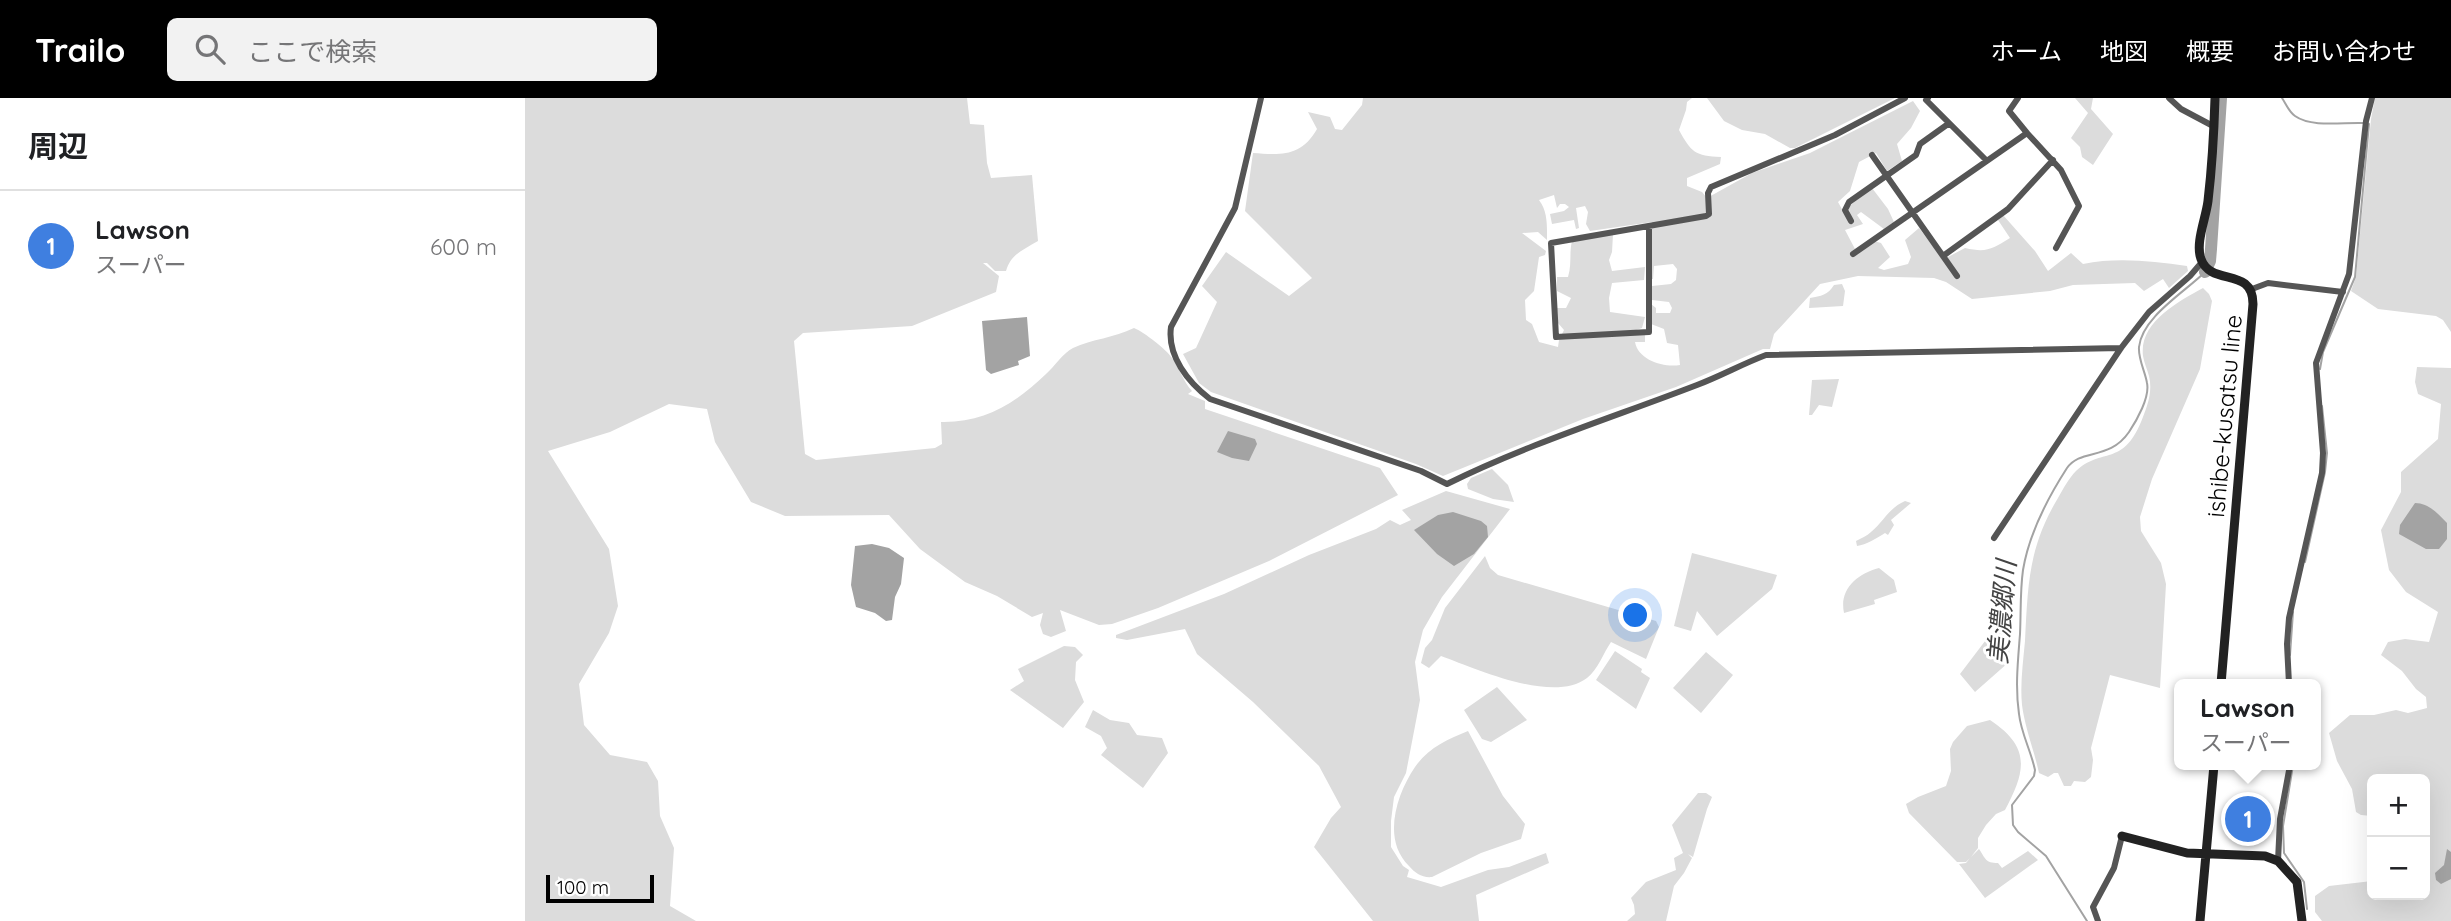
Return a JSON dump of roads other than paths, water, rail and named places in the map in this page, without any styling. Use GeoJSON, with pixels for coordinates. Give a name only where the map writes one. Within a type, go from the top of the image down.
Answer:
{"type":"FeatureCollection","features":[{"type":"Feature","properties":{"kind":"main road"},"geometry":{"type":"LineString","coordinates":[[2203,263],[2199,251],[2208,199],[2215,98]]}},
{"type":"Feature","properties":{"kind":"main road","name":"ishibe-kusatsu line"},"geometry":{"type":"LineString","coordinates":[[2203,263],[2213,272],[2245,283],[2252,289],[2253,304],[2221,679]]}},
{"type":"Feature","properties":{"kind":"main road"},"geometry":{"type":"LineString","coordinates":[[2200,921],[2214,770]]}},
{"type":"Feature","properties":{"kind":"main road"},"geometry":{"type":"LineString","coordinates":[[2122,836],[2187,853],[2265,856],[2278,861],[2297,882],[2302,921]]}},
{"type":"Feature","properties":{"kind":"street"},"geometry":{"type":"LineString","coordinates":[[1261,98],[1235,208],[1171,327],[1170,336],[1175,354],[1191,383],[1210,399],[1421,471],[1447,484],[1511,455],[1700,384],[1766,355],[2122,348]]}},
{"type":"Feature","properties":{"kind":"street"},"geometry":{"type":"LineString","coordinates":[[1649,226],[1649,332],[1556,337],[1551,243],[1706,216],[1709,214],[1708,193],[1711,187],[1835,135],[1905,98]]}},
{"type":"Feature","properties":{"kind":"street"},"geometry":{"type":"LineString","coordinates":[[2018,98],[2009,111],[2064,173],[2079,206],[2056,248]]}},
{"type":"Feature","properties":{"kind":"street"},"geometry":{"type":"LineString","coordinates":[[2169,98],[2181,109],[2213,126]]}},
{"type":"Feature","properties":{"kind":"street"},"geometry":{"type":"LineString","coordinates":[[2289,679],[2289,618],[2322,473],[2316,363],[2349,274],[2372,98]]}},
{"type":"Feature","properties":{"kind":"street"},"geometry":{"type":"LineString","coordinates":[[1926,99],[1986,160]]}},
{"type":"Feature","properties":{"kind":"street"},"geometry":{"type":"LineString","coordinates":[[1851,221],[1846,206],[1916,155],[1920,144],[1948,124]]}},
{"type":"Feature","properties":{"kind":"street"},"geometry":{"type":"LineString","coordinates":[[1853,254],[2027,133]]}},
{"type":"Feature","properties":{"kind":"street"},"geometry":{"type":"LineString","coordinates":[[1872,155],[1957,276]]}},
{"type":"Feature","properties":{"kind":"street"},"geometry":{"type":"LineString","coordinates":[[1943,256],[2008,209],[2053,160]]}},
{"type":"Feature","properties":{"kind":"street"},"geometry":{"type":"LineString","coordinates":[[1994,538],[2149,312],[2190,276],[2197,265],[2203,263]]}},
{"type":"Feature","properties":{"kind":"street"},"geometry":{"type":"LineString","coordinates":[[2252,289],[2268,283],[2343,292]]}},
{"type":"Feature","properties":{"kind":"street"},"geometry":{"type":"LineString","coordinates":[[2278,861],[2280,819],[2289,770]]}},
{"type":"Feature","properties":{"kind":"street"},"geometry":{"type":"LineString","coordinates":[[2098,921],[2090,907],[2114,867],[2122,836]]}},
{"type":"Feature","properties":{"kind":"waterway","name":"美濃郷川"},"geometry":{"type":"LineString","coordinates":[[2205,272],[2210,261],[2221,98]]}},
{"type":"Feature","properties":{"kind":"waterway"},"geometry":{"type":"LineString","coordinates":[[2282,98],[2291,112],[2302,120],[2319,123],[2363,123]]}},
{"type":"Feature","properties":{"kind":"waterway"},"geometry":{"type":"LineString","coordinates":[[2320,369],[2323,352],[2355,277],[2369,124]]}},
{"type":"Feature","properties":{"kind":"waterway","name":"美濃郷川"},"geometry":{"type":"LineString","coordinates":[[2087,921],[2046,856],[2013,825],[2012,805],[2034,776],[2035,770],[2020,721],[2017,694],[2023,570],[2040,517],[2067,468],[2080,458],[2113,447],[2129,432],[2139,415],[2147,389],[2139,347],[2148,325],[2205,272]]}},
{"type":"Feature","properties":{"kind":"waterway"},"geometry":{"type":"LineString","coordinates":[[2305,562],[2325,472],[2327,453],[2322,406]]}},
{"type":"Feature","properties":{"kind":"waterway"},"geometry":{"type":"LineString","coordinates":[[2290,655],[2293,612]]}},
{"type":"Feature","properties":{"kind":"waterway"},"geometry":{"type":"LineString","coordinates":[[2292,770],[2283,826],[2284,853],[2304,882],[2307,909]]}},
{"type":"Feature","properties":{"kind":"place","name":"Lawson"},"geometry":{"type":"Point","coordinates":[2248,819]}}]}
